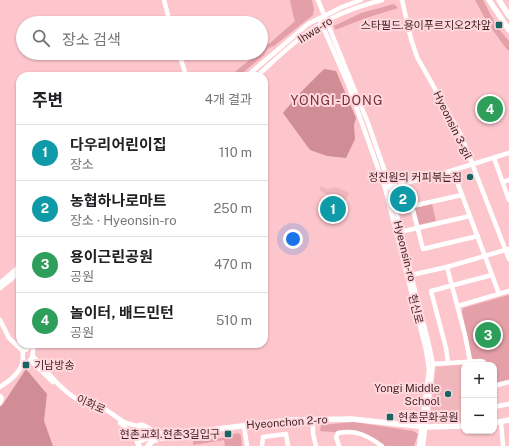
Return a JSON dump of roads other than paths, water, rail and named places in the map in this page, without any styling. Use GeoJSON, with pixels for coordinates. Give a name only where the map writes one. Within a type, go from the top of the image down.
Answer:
{"type":"FeatureCollection","features":[{"type":"Feature","properties":{"kind":"main road"},"geometry":{"type":"LineString","coordinates":[[489,0],[509,30]]}},
{"type":"Feature","properties":{"kind":"main road"},"geometry":{"type":"LineString","coordinates":[[499,0],[509,16]]}},
{"type":"Feature","properties":{"kind":"main road","name":"Hyeonchon 2-ro"},"geometry":{"type":"LineString","coordinates":[[147,438],[158,439],[290,420],[352,419],[424,426]]}},
{"type":"Feature","properties":{"kind":"main road"},"geometry":{"type":"LineString","coordinates":[[497,423],[509,420]]}},
{"type":"Feature","properties":{"kind":"main road"},"geometry":{"type":"LineString","coordinates":[[139,446],[135,429],[138,426],[146,426],[149,430],[147,446]]}},
{"type":"Feature","properties":{"kind":"main road"},"geometry":{"type":"LineString","coordinates":[[424,426],[461,426]]}},
{"type":"Feature","properties":{"kind":"main road","name":"Hyeonchon 2-ro"},"geometry":{"type":"LineString","coordinates":[[149,430],[156,433],[169,435],[244,427]]}},
{"type":"Feature","properties":{"kind":"main road"},"geometry":{"type":"LineString","coordinates":[[136,437],[142,440],[147,438]]}},
{"type":"Feature","properties":{"kind":"main road"},"geometry":{"type":"LineString","coordinates":[[147,446],[154,440],[158,439]]}},
{"type":"Feature","properties":{"kind":"street"},"geometry":{"type":"LineString","coordinates":[[164,0],[168,16]]}},
{"type":"Feature","properties":{"kind":"street","name":"Hyeonsin-ro"},"geometry":{"type":"LineString","coordinates":[[318,0],[324,23],[368,123],[400,232],[428,340],[433,364],[424,426]]}},
{"type":"Feature","properties":{"kind":"street"},"geometry":{"type":"LineString","coordinates":[[268,58],[308,24],[361,0]]}},
{"type":"Feature","properties":{"kind":"street","name":"Ihwa-ro"},"geometry":{"type":"LineString","coordinates":[[262,72],[300,38],[314,28],[337,16],[382,0]]}},
{"type":"Feature","properties":{"kind":"street","name":"Hyeonsin 3-gil"},"geometry":{"type":"LineString","coordinates":[[402,0],[417,56],[461,135],[507,249],[509,259]]}},
{"type":"Feature","properties":{"kind":"street"},"geometry":{"type":"LineString","coordinates":[[181,60],[185,72]]}},
{"type":"Feature","properties":{"kind":"street"},"geometry":{"type":"LineString","coordinates":[[252,72],[266,60]]}},
{"type":"Feature","properties":{"kind":"street"},"geometry":{"type":"LineString","coordinates":[[387,187],[453,171],[509,153]]}},
{"type":"Feature","properties":{"kind":"street"},"geometry":{"type":"LineString","coordinates":[[494,158],[509,200]]}},
{"type":"Feature","properties":{"kind":"street"},"geometry":{"type":"LineString","coordinates":[[453,171],[499,294]]}},
{"type":"Feature","properties":{"kind":"street"},"geometry":{"type":"LineString","coordinates":[[503,182],[509,180]]}},
{"type":"Feature","properties":{"kind":"street","name":"현신로"},"geometry":{"type":"LineString","coordinates":[[387,187],[426,350],[428,370],[424,426],[419,446]]}},
{"type":"Feature","properties":{"kind":"street"},"geometry":{"type":"LineString","coordinates":[[462,195],[412,206],[422,249],[478,236]]}},
{"type":"Feature","properties":{"kind":"street"},"geometry":{"type":"LineString","coordinates":[[400,232],[470,216]]}},
{"type":"Feature","properties":{"kind":"street"},"geometry":{"type":"LineString","coordinates":[[410,275],[447,267],[507,249]]}},
{"type":"Feature","properties":{"kind":"street"},"geometry":{"type":"LineString","coordinates":[[447,267],[458,306],[470,361]]}},
{"type":"Feature","properties":{"kind":"street"},"geometry":{"type":"LineString","coordinates":[[0,283],[16,269]]}},
{"type":"Feature","properties":{"kind":"street"},"geometry":{"type":"LineString","coordinates":[[0,288],[16,275]]}},
{"type":"Feature","properties":{"kind":"street"},"geometry":{"type":"LineString","coordinates":[[448,363],[446,348],[431,291],[492,275]]}},
{"type":"Feature","properties":{"kind":"street"},"geometry":{"type":"LineString","coordinates":[[458,306],[509,291]]}},
{"type":"Feature","properties":{"kind":"street"},"geometry":{"type":"LineString","coordinates":[[0,320],[8,338],[16,344]]}},
{"type":"Feature","properties":{"kind":"street"},"geometry":{"type":"LineString","coordinates":[[22,348],[29,357]]}},
{"type":"Feature","properties":{"kind":"street"},"geometry":{"type":"LineString","coordinates":[[28,348],[22,355],[29,357]]}},
{"type":"Feature","properties":{"kind":"street"},"geometry":{"type":"LineString","coordinates":[[0,388],[14,377],[29,357],[32,348]]}},
{"type":"Feature","properties":{"kind":"street","name":"이화로"},"geometry":{"type":"LineString","coordinates":[[29,357],[59,385],[80,401],[107,411],[124,423],[138,426]]}},
{"type":"Feature","properties":{"kind":"street","name":"이화로"},"geometry":{"type":"LineString","coordinates":[[29,357],[56,386],[80,404],[109,415],[136,437]]}},
{"type":"Feature","properties":{"kind":"street"},"geometry":{"type":"LineString","coordinates":[[433,364],[470,361],[483,362]]}},
{"type":"Feature","properties":{"kind":"street"},"geometry":{"type":"LineString","coordinates":[[497,385],[509,382]]}},
{"type":"Feature","properties":{"kind":"street"},"geometry":{"type":"LineString","coordinates":[[0,396],[2,398],[0,403]]}},
{"type":"Feature","properties":{"kind":"street"},"geometry":{"type":"LineString","coordinates":[[497,406],[509,404]]}},
{"type":"Feature","properties":{"kind":"street"},"geometry":{"type":"LineString","coordinates":[[313,420],[313,434],[316,446]]}},
{"type":"Feature","properties":{"kind":"street"},"geometry":{"type":"LineString","coordinates":[[501,422],[503,446]]}},
{"type":"Feature","properties":{"kind":"street"},"geometry":{"type":"LineString","coordinates":[[423,446],[424,426]]}},
{"type":"Feature","properties":{"kind":"street"},"geometry":{"type":"LineString","coordinates":[[244,427],[247,446]]}},
{"type":"Feature","properties":{"kind":"street"},"geometry":{"type":"LineString","coordinates":[[339,446],[336,438],[338,433],[342,432],[360,433],[382,446]]}},
{"type":"Feature","properties":{"kind":"street"},"geometry":{"type":"LineString","coordinates":[[262,446],[263,438],[286,434],[288,446]]}},
{"type":"Feature","properties":{"kind":"place","name":"스타필드.용이푸르지오2차앞"},"geometry":{"type":"Point","coordinates":[499,25]}},
{"type":"Feature","properties":{"kind":"place","name":"놀이터, 배드민턴"},"geometry":{"type":"Point","coordinates":[490,109]}},
{"type":"Feature","properties":{"kind":"place","name":"정진원의 커피볶는집"},"geometry":{"type":"Point","coordinates":[470,177]}},
{"type":"Feature","properties":{"kind":"place","name":"농협하나로마트"},"geometry":{"type":"Point","coordinates":[403,199]}},
{"type":"Feature","properties":{"kind":"place","name":"다우리어린이집"},"geometry":{"type":"Point","coordinates":[333,209]}},
{"type":"Feature","properties":{"kind":"place","name":"용이근린공원"},"geometry":{"type":"Point","coordinates":[488,335]}},
{"type":"Feature","properties":{"kind":"place","name":"기남방송"},"geometry":{"type":"Point","coordinates":[26,365]}},
{"type":"Feature","properties":{"kind":"place","name":"Yongi Middle School"},"geometry":{"type":"Point","coordinates":[448,394]}},
{"type":"Feature","properties":{"kind":"place","name":"현촌문화공원"},"geometry":{"type":"Point","coordinates":[390,417]}},
{"type":"Feature","properties":{"kind":"place","name":"현촌교회.현촌3길입구"},"geometry":{"type":"Point","coordinates":[228,434]}},
{"type":"Feature","properties":{"kind":"district","name":"YONGI-DONG"},"geometry":{"type":"Point","coordinates":[337,100]}}]}
